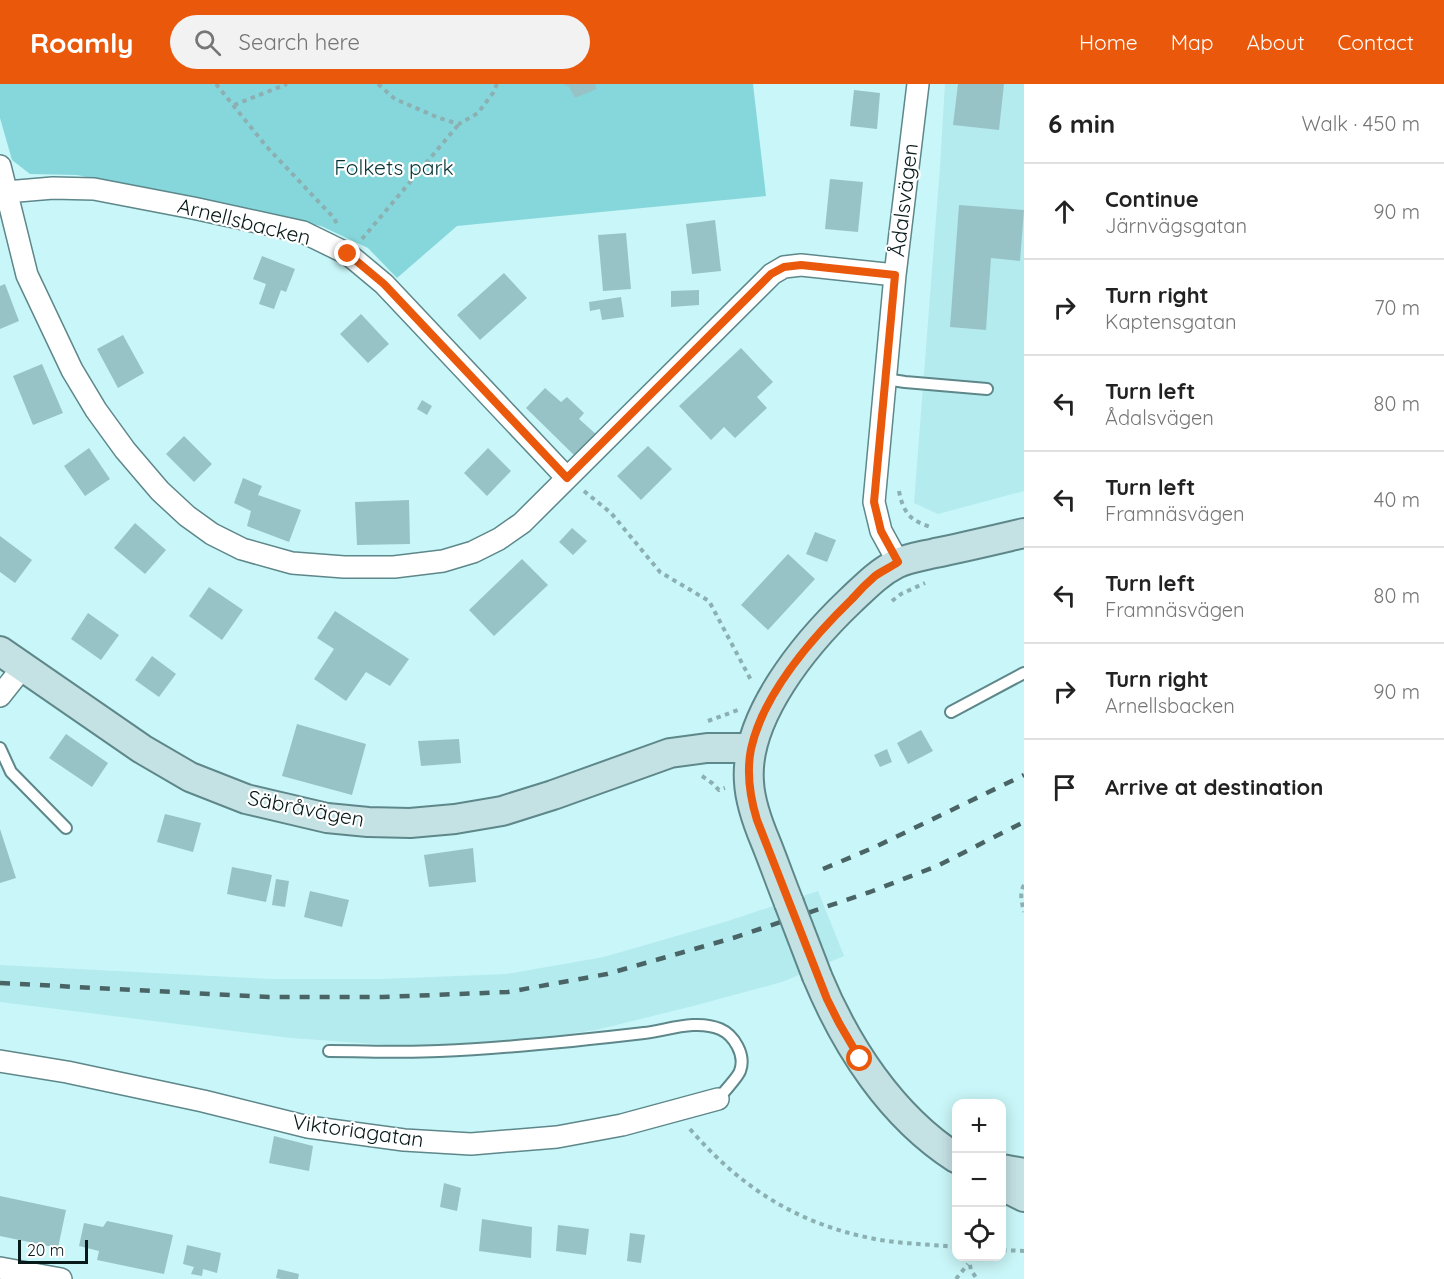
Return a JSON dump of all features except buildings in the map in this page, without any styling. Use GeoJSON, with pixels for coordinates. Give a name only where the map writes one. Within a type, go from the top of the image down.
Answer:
{"type":"FeatureCollection","features":[{"type":"Feature","properties":{"kind":"main road"},"geometry":{"type":"LineString","coordinates":[[952,1154],[933,1141],[884,1092],[844,1032],[817,976],[757,820],[751,799],[748,767],[751,748],[767,707],[796,661],[834,616],[875,576],[898,562],[1024,533]]}},
{"type":"Feature","properties":{"kind":"main road","name":"Säbråvägen"},"geometry":{"type":"LineString","coordinates":[[0,651],[142,749],[190,777],[246,799],[327,818],[410,823],[455,819],[512,808],[670,753],[707,748],[751,748]]}},
{"type":"Feature","properties":{"kind":"main road"},"geometry":{"type":"LineString","coordinates":[[1006,1170],[1024,1173]]}},
{"type":"Feature","properties":{"kind":"main road"},"geometry":{"type":"LineString","coordinates":[[1006,1188],[1024,1197]]}},
{"type":"Feature","properties":{"kind":"street","name":"Ådalsvägen"},"geometry":{"type":"LineString","coordinates":[[898,562],[881,531],[874,502],[895,275],[918,84]]}},
{"type":"Feature","properties":{"kind":"street"},"geometry":{"type":"LineString","coordinates":[[0,166],[27,275],[72,370],[96,410],[125,450],[160,491],[187,516],[212,534],[242,549],[292,563],[344,567],[394,567],[443,561],[473,552],[499,539],[522,523],[547,500],[771,274],[784,267],[801,265],[895,275]]}},
{"type":"Feature","properties":{"kind":"street","name":"Arnellsbacken"},"geometry":{"type":"LineString","coordinates":[[6,192],[53,188],[94,189],[303,232],[348,254],[384,284],[567,478]]}},
{"type":"Feature","properties":{"kind":"street"},"geometry":{"type":"LineString","coordinates":[[0,696],[23,667]]}},
{"type":"Feature","properties":{"kind":"street","name":"Viktoriagatan"},"geometry":{"type":"LineString","coordinates":[[0,1061],[67,1072],[308,1127],[404,1140],[471,1144],[556,1137],[622,1125],[718,1099]]}},
{"type":"Feature","properties":{"kind":"street"},"geometry":{"type":"LineString","coordinates":[[0,1268],[61,1279]]}},
{"type":"Feature","properties":{"kind":"lane"},"geometry":{"type":"LineString","coordinates":[[885,379],[987,389]]}},
{"type":"Feature","properties":{"kind":"lane"},"geometry":{"type":"LineString","coordinates":[[951,712],[1024,673]]}},
{"type":"Feature","properties":{"kind":"lane"},"geometry":{"type":"LineString","coordinates":[[0,748],[11,772],[66,828]]}},
{"type":"Feature","properties":{"kind":"lane"},"geometry":{"type":"LineString","coordinates":[[329,1051],[438,1051],[569,1041],[705,1025],[726,1032],[736,1042],[741,1057],[740,1071],[718,1099]]}},
{"type":"Feature","properties":{"kind":"path"},"geometry":{"type":"LineString","coordinates":[[216,84],[266,146],[334,218],[348,254],[459,124],[478,113],[497,84]]}},
{"type":"Feature","properties":{"kind":"path"},"geometry":{"type":"LineString","coordinates":[[234,105],[287,84]]}},
{"type":"Feature","properties":{"kind":"path"},"geometry":{"type":"LineString","coordinates":[[378,84],[395,99],[459,124]]}},
{"type":"Feature","properties":{"kind":"path"},"geometry":{"type":"LineString","coordinates":[[567,478],[611,513],[660,572],[709,601],[756,690]]}},
{"type":"Feature","properties":{"kind":"path"},"geometry":{"type":"LineString","coordinates":[[898,485],[905,511],[914,520],[929,527],[938,526]]}},
{"type":"Feature","properties":{"kind":"path"},"geometry":{"type":"LineString","coordinates":[[892,601],[901,594],[926,583]]}},
{"type":"Feature","properties":{"kind":"path"},"geometry":{"type":"LineString","coordinates":[[696,774],[704,777],[719,790],[749,782]]}},
{"type":"Feature","properties":{"kind":"path"},"geometry":{"type":"LineString","coordinates":[[1024,885],[1021,897],[1024,912]]}},
{"type":"Feature","properties":{"kind":"path"},"geometry":{"type":"LineString","coordinates":[[675,1111],[704,1145],[735,1174],[776,1204],[834,1229],[870,1238],[952,1247]]}},
{"type":"Feature","properties":{"kind":"path"},"geometry":{"type":"LineString","coordinates":[[1006,1250],[1024,1251]]}},
{"type":"Feature","properties":{"kind":"path"},"geometry":{"type":"LineString","coordinates":[[969,1261],[977,1279]]}},
{"type":"Feature","properties":{"kind":"path"},"geometry":{"type":"LineString","coordinates":[[956,1279],[969,1264]]}},
{"type":"Feature","properties":{"kind":"shaded area"},"geometry":{"type":"Polygon","coordinates":[[[945,84],[1024,84],[1024,491],[938,514],[914,503],[945,84]]]}},
{"type":"Feature","properties":{"kind":"shaded area"},"geometry":{"type":"Polygon","coordinates":[[[818,891],[844,956],[782,982],[697,1005],[596,1030],[530,1039],[419,1047],[291,1038],[0,1002],[0,965],[270,979],[383,979],[506,974],[604,957],[728,921],[818,891]]]}},
{"type":"Feature","properties":{"kind":"green space","name":"Folkets park"},"geometry":{"type":"Polygon","coordinates":[[[0,84],[753,84],[766,196],[457,226],[397,278],[368,248],[321,226],[77,175],[30,174],[12,160],[0,118],[0,84]]]}},
{"type":"Feature","properties":{"kind":"railway"},"geometry":{"type":"LineString","coordinates":[[823,869],[875,847],[1024,775]]}},
{"type":"Feature","properties":{"kind":"railway"},"geometry":{"type":"LineString","coordinates":[[0,983],[269,997],[383,997],[508,992],[607,974],[733,938],[870,892],[937,866],[1024,822]]}},
{"type":"Feature","properties":{"kind":"route"},"geometry":{"type":"LineString","coordinates":[[348,254],[384,284],[567,478],[771,274],[784,267],[801,265],[895,275],[874,502],[881,531],[898,562],[875,576],[834,616],[796,661],[767,707],[751,748],[748,767],[751,799],[757,820],[827,999],[860,1059]]}}]}
